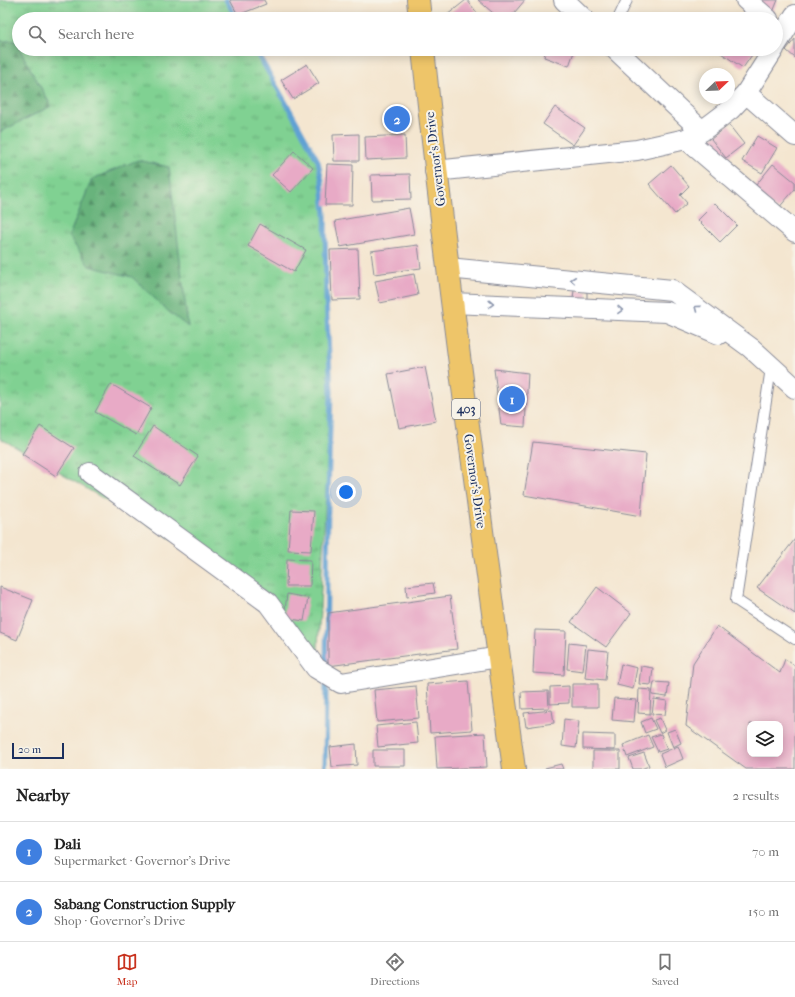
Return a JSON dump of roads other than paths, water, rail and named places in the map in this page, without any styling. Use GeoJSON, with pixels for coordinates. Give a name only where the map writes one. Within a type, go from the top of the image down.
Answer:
{"type":"FeatureCollection","features":[{"type":"Feature","properties":{"kind":"main road"},"geometry":{"type":"LineString","coordinates":[[418,0],[419,12]]}},
{"type":"Feature","properties":{"kind":"main road","name":"Governor's Drive"},"geometry":{"type":"LineString","coordinates":[[424,56],[435,172],[514,769]]}},
{"type":"Feature","properties":{"kind":"street"},"geometry":{"type":"LineString","coordinates":[[564,0],[577,12]]}},
{"type":"Feature","properties":{"kind":"street"},"geometry":{"type":"LineString","coordinates":[[746,0],[760,12]]}},
{"type":"Feature","properties":{"kind":"street"},"geometry":{"type":"LineString","coordinates":[[783,30],[795,15]]}},
{"type":"Feature","properties":{"kind":"street"},"geometry":{"type":"LineString","coordinates":[[622,56],[694,135],[795,232]]}},
{"type":"Feature","properties":{"kind":"street"},"geometry":{"type":"LineString","coordinates":[[435,172],[637,150],[694,135],[730,109],[746,93],[767,56]]}},
{"type":"Feature","properties":{"kind":"street"},"geometry":{"type":"LineString","coordinates":[[746,93],[795,136]]}},
{"type":"Feature","properties":{"kind":"street"},"geometry":{"type":"LineString","coordinates":[[448,268],[672,290],[751,348],[771,368],[795,388]]}},
{"type":"Feature","properties":{"kind":"street"},"geometry":{"type":"LineString","coordinates":[[544,278],[544,307]]}},
{"type":"Feature","properties":{"kind":"street"},"geometry":{"type":"LineString","coordinates":[[452,303],[667,312],[751,348]]}},
{"type":"Feature","properties":{"kind":"street"},"geometry":{"type":"LineString","coordinates":[[90,473],[268,603],[316,668],[341,684],[499,657]]}},
{"type":"Feature","properties":{"kind":"lane"},"geometry":{"type":"LineString","coordinates":[[621,12],[627,0]]}},
{"type":"Feature","properties":{"kind":"lane"},"geometry":{"type":"LineString","coordinates":[[771,368],[736,600],[795,639]]}},
{"type":"Feature","properties":{"kind":"waterway"},"geometry":{"type":"LineString","coordinates":[[226,0],[233,12]]}},
{"type":"Feature","properties":{"kind":"waterway"},"geometry":{"type":"LineString","coordinates":[[259,56],[318,161],[322,181],[325,214],[326,299],[331,392],[326,668]]}},
{"type":"Feature","properties":{"kind":"waterway"},"geometry":{"type":"LineString","coordinates":[[325,769],[326,682]]}},
{"type":"Feature","properties":{"kind":"place","name":"Sabang Construction Supply"},"geometry":{"type":"Point","coordinates":[397,119]}},
{"type":"Feature","properties":{"kind":"place","name":"Dali"},"geometry":{"type":"Point","coordinates":[512,399]}}]}
